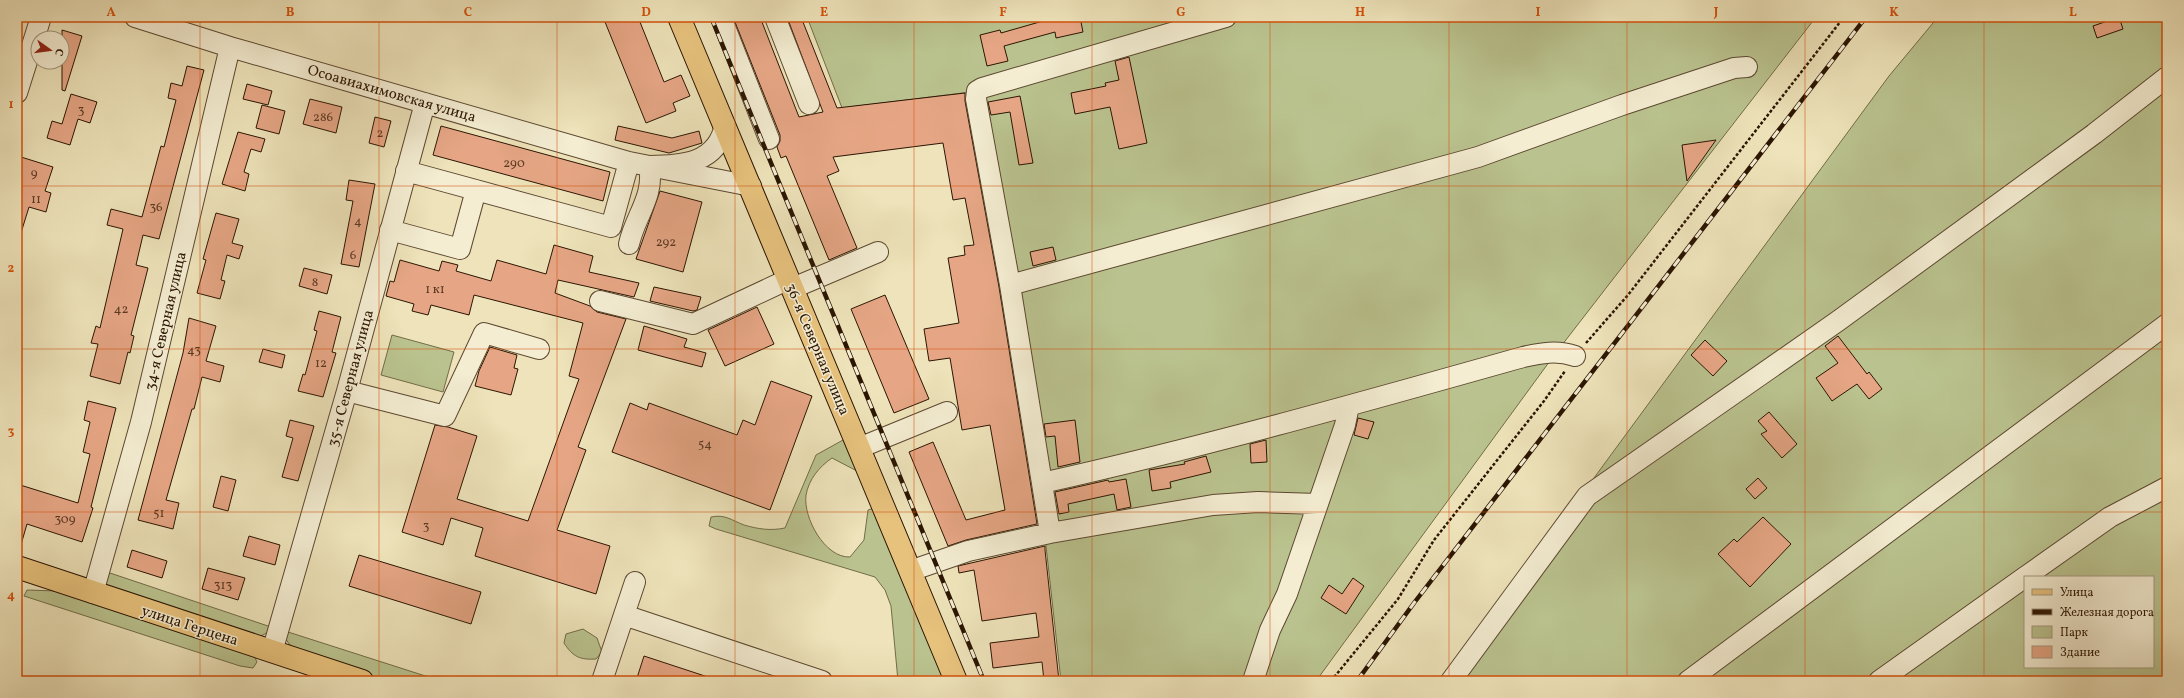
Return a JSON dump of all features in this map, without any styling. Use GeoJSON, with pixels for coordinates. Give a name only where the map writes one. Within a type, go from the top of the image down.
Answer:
{"type":"FeatureCollection","features":[{"type":"Feature","properties":{"kind":"main road","name":"36-я Северная улица"},"geometry":{"type":"LineString","coordinates":[[680,17],[956,681]]}},
{"type":"Feature","properties":{"kind":"main road","name":"улица Герцена"},"geometry":{"type":"LineString","coordinates":[[17,567],[362,681]]}},
{"type":"Feature","properties":{"kind":"street"},"geometry":{"type":"LineString","coordinates":[[17,93],[41,17]]}},
{"type":"Feature","properties":{"kind":"street","name":"Осоавиахимовская улица"},"geometry":{"type":"LineString","coordinates":[[135,17],[230,47],[629,162],[751,186]]}},
{"type":"Feature","properties":{"kind":"street"},"geometry":{"type":"LineString","coordinates":[[722,17],[768,139]]}},
{"type":"Feature","properties":{"kind":"street"},"geometry":{"type":"LineString","coordinates":[[775,17],[809,104]]}},
{"type":"Feature","properties":{"kind":"street"},"geometry":{"type":"LineString","coordinates":[[1050,533],[1010,285],[976,99],[977,91],[982,88],[1226,17]]}},
{"type":"Feature","properties":{"kind":"street","name":"34-я Северная улица"},"geometry":{"type":"LineString","coordinates":[[93,593],[141,422],[230,47]]}},
{"type":"Feature","properties":{"kind":"street"},"geometry":{"type":"LineString","coordinates":[[1010,285],[1478,158],[1622,104],[1734,68],[1747,67]]}},
{"type":"Feature","properties":{"kind":"street"},"geometry":{"type":"LineString","coordinates":[[1451,681],[1587,496],[1838,321],[2094,134],[2167,77]]}},
{"type":"Feature","properties":{"kind":"street","name":"35-я Северная улица"},"geometry":{"type":"LineString","coordinates":[[272,652],[347,391],[425,103]]}},
{"type":"Feature","properties":{"kind":"street","name":"Осоавиахимовская улица"},"geometry":{"type":"LineString","coordinates":[[649,166],[674,165],[695,161],[711,153],[722,139],[725,125]]}},
{"type":"Feature","properties":{"kind":"street"},"geometry":{"type":"LineString","coordinates":[[406,172],[611,227],[629,162]]}},
{"type":"Feature","properties":{"kind":"street"},"geometry":{"type":"LineString","coordinates":[[629,244],[631,233],[647,202],[650,188],[649,166]]}},
{"type":"Feature","properties":{"kind":"street"},"geometry":{"type":"LineString","coordinates":[[390,230],[460,249],[476,190]]}},
{"type":"Feature","properties":{"kind":"street"},"geometry":{"type":"LineString","coordinates":[[600,301],[693,324],[791,283],[878,252]]}},
{"type":"Feature","properties":{"kind":"street"},"geometry":{"type":"LineString","coordinates":[[1688,681],[2167,324]]}},
{"type":"Feature","properties":{"kind":"street"},"geometry":{"type":"LineString","coordinates":[[347,391],[445,416],[484,333],[539,348]]}},
{"type":"Feature","properties":{"kind":"street"},"geometry":{"type":"LineString","coordinates":[[1042,483],[1120,466],[1349,406],[1538,354],[1563,352],[1575,356]]}},
{"type":"Feature","properties":{"kind":"street"},"geometry":{"type":"LineString","coordinates":[[1253,681],[1270,630],[1287,594],[1345,425],[1349,406]]}},
{"type":"Feature","properties":{"kind":"street"},"geometry":{"type":"LineString","coordinates":[[859,448],[947,412]]}},
{"type":"Feature","properties":{"kind":"street"},"geometry":{"type":"LineString","coordinates":[[2026,576],[2110,517],[2167,487]]}},
{"type":"Feature","properties":{"kind":"street"},"geometry":{"type":"LineString","coordinates":[[910,571],[968,551],[1050,533],[1214,506],[1258,502],[1318,504]]}},
{"type":"Feature","properties":{"kind":"street"},"geometry":{"type":"LineString","coordinates":[[1878,681],[2024,578]]}},
{"type":"Feature","properties":{"kind":"street"},"geometry":{"type":"LineString","coordinates":[[602,681],[635,582]]}},
{"type":"Feature","properties":{"kind":"street"},"geometry":{"type":"LineString","coordinates":[[624,615],[822,681]]}},
{"type":"Feature","properties":{"kind":"green space"},"geometry":{"type":"Polygon","coordinates":[[[807,17],[1816,17],[1555,354],[1316,681],[1061,681],[1044,528],[971,92],[842,108],[807,17]]]}},
{"type":"Feature","properties":{"kind":"green space"},"geometry":{"type":"Polygon","coordinates":[[[1938,17],[2167,17],[2167,681],[1445,681],[1889,76],[1938,17]]]}},
{"type":"Feature","properties":{"kind":"green space"},"geometry":{"type":"Polygon","coordinates":[[[392,335],[454,352],[443,392],[381,375],[392,335]]]}},
{"type":"Feature","properties":{"kind":"green space"},"geometry":{"type":"Polygon","coordinates":[[[843,440],[857,471],[832,458],[819,469],[807,489],[806,495],[808,515],[812,525],[824,544],[832,551],[841,556],[850,557],[864,540],[868,510],[874,508],[947,681],[898,681],[891,606],[885,590],[875,577],[709,526],[711,517],[720,516],[744,525],[759,528],[785,528],[816,455],[843,440]]]}},
{"type":"Feature","properties":{"kind":"green space"},"geometry":{"type":"Polygon","coordinates":[[[104,571],[271,627],[264,634],[255,637],[105,588],[104,571]]]}},
{"type":"Feature","properties":{"kind":"green space"},"geometry":{"type":"Polygon","coordinates":[[[27,590],[58,591],[253,654],[257,662],[253,668],[240,666],[24,596],[27,590]]]}},
{"type":"Feature","properties":{"kind":"green space"},"geometry":{"type":"Polygon","coordinates":[[[583,629],[597,638],[602,652],[596,659],[577,657],[564,643],[566,634],[583,629]]]}},
{"type":"Feature","properties":{"kind":"green space"},"geometry":{"type":"Polygon","coordinates":[[[285,631],[441,681],[388,681],[298,652],[287,640],[285,631]]]}},
{"type":"Feature","properties":{"kind":"building"},"geometry":{"type":"Polygon","coordinates":[[[603,17],[638,17],[664,82],[681,75],[690,96],[673,103],[676,111],[646,123],[603,17]]]}},
{"type":"Feature","properties":{"kind":"building"},"geometry":{"type":"Polygon","coordinates":[[[733,17],[760,17],[799,117],[823,112],[787,17],[801,17],[837,108],[965,93],[965,101],[999,287],[1037,524],[966,540],[948,546],[909,452],[933,442],[966,520],[1005,510],[990,425],[962,430],[950,358],[929,361],[924,329],[959,323],[948,258],[965,255],[964,246],[974,245],[965,198],[953,200],[943,143],[833,157],[839,171],[827,176],[857,248],[829,260],[786,156],[781,158],[777,147],[780,141],[780,135],[733,17]]]}},
{"type":"Feature","properties":{"kind":"building"},"geometry":{"type":"Polygon","coordinates":[[[1057,17],[1080,17],[1083,32],[1056,38],[1055,32],[1004,46],[1008,61],[987,66],[980,35],[1000,30],[1001,33],[1057,17]]]}},
{"type":"Feature","properties":{"kind":"building"},"geometry":{"type":"Polygon","coordinates":[[[2119,17],[2123,29],[2097,38],[2093,26],[2119,17]]]}},
{"type":"Feature","properties":{"kind":"building"},"geometry":{"type":"Polygon","coordinates":[[[70,32],[82,36],[65,91],[62,90],[62,70],[70,70],[70,32]]]}},
{"type":"Feature","properties":{"kind":"building"},"geometry":{"type":"Polygon","coordinates":[[[1129,57],[1147,143],[1119,149],[1110,107],[1075,114],[1071,93],[1106,86],[1105,83],[1119,80],[1115,61],[1129,57]]]}},
{"type":"Feature","properties":{"kind":"building"},"geometry":{"type":"Polygon","coordinates":[[[187,66],[204,70],[159,239],[143,235],[136,265],[148,268],[131,335],[134,336],[130,353],[128,352],[120,384],[90,376],[98,344],[91,343],[96,326],[100,328],[123,229],[107,225],[111,209],[142,217],[161,146],[164,147],[176,100],[168,98],[171,83],[182,86],[187,66]]]}},
{"type":"Feature","properties":{"kind":"building"},"geometry":{"type":"Polygon","coordinates":[[[247,84],[272,91],[268,105],[243,99],[247,84]]]}},
{"type":"Feature","properties":{"kind":"building"},"geometry":{"type":"Polygon","coordinates":[[[71,94],[97,102],[90,123],[78,119],[70,145],[47,138],[52,121],[62,124],[71,94]]]}},
{"type":"Feature","properties":{"kind":"building"},"geometry":{"type":"Polygon","coordinates":[[[1020,96],[1033,163],[1019,165],[1010,112],[991,115],[988,102],[1020,96]]]}},
{"type":"Feature","properties":{"kind":"building"},"geometry":{"type":"Polygon","coordinates":[[[310,99],[342,107],[336,133],[303,124],[310,99]]]}},
{"type":"Feature","properties":{"kind":"building"},"geometry":{"type":"Polygon","coordinates":[[[262,105],[285,111],[279,134],[256,128],[262,105]]]}},
{"type":"Feature","properties":{"kind":"building"},"geometry":{"type":"Polygon","coordinates":[[[375,117],[391,121],[384,147],[369,143],[375,117]]]}},
{"type":"Feature","properties":{"kind":"building"},"geometry":{"type":"Polygon","coordinates":[[[441,126],[610,172],[603,201],[433,155],[441,126]]]}},
{"type":"Feature","properties":{"kind":"building"},"geometry":{"type":"Polygon","coordinates":[[[618,126],[672,138],[699,131],[702,143],[669,153],[615,140],[618,126]]]}},
{"type":"Feature","properties":{"kind":"building"},"geometry":{"type":"Polygon","coordinates":[[[238,132],[265,139],[261,152],[251,149],[244,172],[249,174],[245,191],[222,184],[238,132]]]}},
{"type":"Feature","properties":{"kind":"building"},"geometry":{"type":"Polygon","coordinates":[[[1716,140],[1687,181],[1682,145],[1716,140]]]}},
{"type":"Feature","properties":{"kind":"building"},"geometry":{"type":"Polygon","coordinates":[[[21,157],[53,167],[45,191],[51,193],[46,212],[29,207],[20,236],[17,236],[17,170],[21,157]]]}},
{"type":"Feature","properties":{"kind":"building"},"geometry":{"type":"Polygon","coordinates":[[[349,180],[375,184],[359,267],[341,264],[353,201],[346,200],[349,180]]]}},
{"type":"Feature","properties":{"kind":"building"},"geometry":{"type":"Polygon","coordinates":[[[660,191],[702,202],[683,272],[636,259],[660,191]]]}},
{"type":"Feature","properties":{"kind":"building"},"geometry":{"type":"Polygon","coordinates":[[[216,213],[239,219],[232,243],[243,246],[239,259],[227,255],[221,280],[225,281],[220,299],[197,293],[206,260],[203,259],[216,213]]]}},
{"type":"Feature","properties":{"kind":"building"},"geometry":{"type":"Polygon","coordinates":[[[554,245],[593,256],[589,272],[639,283],[634,297],[558,280],[555,293],[590,306],[597,312],[626,319],[578,447],[586,450],[557,530],[610,546],[596,594],[475,556],[483,528],[451,518],[443,545],[402,532],[435,425],[448,427],[477,436],[457,499],[528,521],[579,379],[569,376],[583,323],[474,295],[469,315],[431,305],[428,315],[412,311],[414,304],[386,296],[390,281],[394,282],[400,260],[439,271],[442,261],[458,265],[456,271],[491,281],[497,260],[546,274],[554,245]]]}},
{"type":"Feature","properties":{"kind":"building"},"geometry":{"type":"Polygon","coordinates":[[[1053,247],[1056,260],[1033,266],[1030,252],[1053,247]]]}},
{"type":"Feature","properties":{"kind":"building"},"geometry":{"type":"Polygon","coordinates":[[[304,268],[332,275],[327,294],[299,286],[304,268]]]}},
{"type":"Feature","properties":{"kind":"building"},"geometry":{"type":"Polygon","coordinates":[[[654,287],[701,297],[697,310],[693,311],[650,301],[654,287]]]}},
{"type":"Feature","properties":{"kind":"building"},"geometry":{"type":"Polygon","coordinates":[[[885,295],[929,399],[894,413],[851,309],[885,295]]]}},
{"type":"Feature","properties":{"kind":"building"},"geometry":{"type":"Polygon","coordinates":[[[757,307],[774,344],[725,366],[708,330],[757,307]]]}},
{"type":"Feature","properties":{"kind":"building"},"geometry":{"type":"Polygon","coordinates":[[[319,311],[341,317],[332,352],[336,353],[323,397],[298,391],[303,374],[305,375],[317,331],[314,330],[319,311]]]}},
{"type":"Feature","properties":{"kind":"building"},"geometry":{"type":"Polygon","coordinates":[[[189,318],[216,326],[206,361],[224,366],[220,382],[202,377],[194,409],[192,409],[166,500],[179,503],[173,529],[138,520],[183,353],[189,318]]]}},
{"type":"Feature","properties":{"kind":"building"},"geometry":{"type":"Polygon","coordinates":[[[644,326],[687,339],[684,347],[706,353],[702,367],[638,350],[644,326]]]}},
{"type":"Feature","properties":{"kind":"building"},"geometry":{"type":"Polygon","coordinates":[[[1838,336],[1867,374],[1869,372],[1882,389],[1869,399],[1857,384],[1832,401],[1816,378],[1838,363],[1825,346],[1838,336]]]}},
{"type":"Feature","properties":{"kind":"building"},"geometry":{"type":"Polygon","coordinates":[[[1705,340],[1727,361],[1713,376],[1691,355],[1705,340]]]}},
{"type":"Feature","properties":{"kind":"building"},"geometry":{"type":"Polygon","coordinates":[[[490,347],[517,355],[514,368],[518,369],[511,395],[475,386],[479,371],[490,347]]]}},
{"type":"Feature","properties":{"kind":"building"},"geometry":{"type":"Polygon","coordinates":[[[263,349],[285,355],[282,368],[259,362],[263,349]]]}},
{"type":"Feature","properties":{"kind":"building"},"geometry":{"type":"Polygon","coordinates":[[[771,381],[812,396],[770,510],[612,452],[630,403],[647,410],[649,403],[737,435],[743,420],[755,425],[771,381]]]}},
{"type":"Feature","properties":{"kind":"building"},"geometry":{"type":"Polygon","coordinates":[[[88,401],[116,408],[91,507],[93,508],[82,542],[27,524],[20,548],[17,547],[17,484],[78,503],[90,454],[83,452],[90,422],[84,420],[88,401]]]}},
{"type":"Feature","properties":{"kind":"building"},"geometry":{"type":"Polygon","coordinates":[[[1769,412],[1797,444],[1782,458],[1761,434],[1767,431],[1758,421],[1769,412]]]}},
{"type":"Feature","properties":{"kind":"building"},"geometry":{"type":"Polygon","coordinates":[[[1358,418],[1374,422],[1368,439],[1354,435],[1358,418]]]}},
{"type":"Feature","properties":{"kind":"building"},"geometry":{"type":"Polygon","coordinates":[[[290,420],[314,426],[298,481],[282,477],[293,438],[286,436],[290,420]]]}},
{"type":"Feature","properties":{"kind":"building"},"geometry":{"type":"Polygon","coordinates":[[[1075,420],[1080,462],[1058,467],[1055,436],[1046,437],[1044,424],[1075,420]]]}},
{"type":"Feature","properties":{"kind":"building"},"geometry":{"type":"Polygon","coordinates":[[[1266,440],[1267,462],[1251,463],[1250,444],[1266,440]]]}},
{"type":"Feature","properties":{"kind":"building"},"geometry":{"type":"Polygon","coordinates":[[[1206,456],[1211,472],[1170,482],[1171,488],[1152,491],[1149,470],[1185,464],[1184,462],[1206,456]]]}},
{"type":"Feature","properties":{"kind":"building"},"geometry":{"type":"Polygon","coordinates":[[[221,476],[236,480],[228,511],[213,507],[221,476]]]}},
{"type":"Feature","properties":{"kind":"building"},"geometry":{"type":"Polygon","coordinates":[[[1758,478],[1767,488],[1755,499],[1746,489],[1758,478]]]}},
{"type":"Feature","properties":{"kind":"building"},"geometry":{"type":"Polygon","coordinates":[[[1126,479],[1131,507],[1117,510],[1114,494],[1068,504],[1069,512],[1059,514],[1055,492],[1108,480],[1109,482],[1126,479]]]}},
{"type":"Feature","properties":{"kind":"building"},"geometry":{"type":"Polygon","coordinates":[[[1763,517],[1791,544],[1750,587],[1718,554],[1734,539],[1737,542],[1763,517]]]}},
{"type":"Feature","properties":{"kind":"building"},"geometry":{"type":"Polygon","coordinates":[[[249,536],[280,545],[275,565],[243,556],[249,536]]]}},
{"type":"Feature","properties":{"kind":"building"},"geometry":{"type":"Polygon","coordinates":[[[1045,546],[1059,681],[1044,681],[1042,662],[993,668],[990,643],[1039,637],[1036,613],[982,621],[974,570],[959,573],[958,566],[1045,546]]]}},
{"type":"Feature","properties":{"kind":"building"},"geometry":{"type":"Polygon","coordinates":[[[132,550],[167,561],[162,578],[127,567],[132,550]]]}},
{"type":"Feature","properties":{"kind":"building"},"geometry":{"type":"Polygon","coordinates":[[[359,555],[481,592],[471,624],[349,586],[359,555]]]}},
{"type":"Feature","properties":{"kind":"building"},"geometry":{"type":"Polygon","coordinates":[[[208,568],[245,578],[238,600],[202,589],[208,568]]]}},
{"type":"Feature","properties":{"kind":"building"},"geometry":{"type":"Polygon","coordinates":[[[1353,578],[1364,586],[1346,614],[1321,598],[1329,585],[1342,594],[1353,578]]]}},
{"type":"Feature","properties":{"kind":"building"},"geometry":{"type":"Polygon","coordinates":[[[644,656],[714,679],[713,681],[636,681],[644,656]]]}},
{"type":"Feature","properties":{"kind":"railway"},"geometry":{"type":"LineString","coordinates":[[711,17],[984,681]]}},
{"type":"Feature","properties":{"kind":"railway"},"geometry":{"type":"LineString","coordinates":[[1357,681],[1414,603],[1866,17]]}}]}
